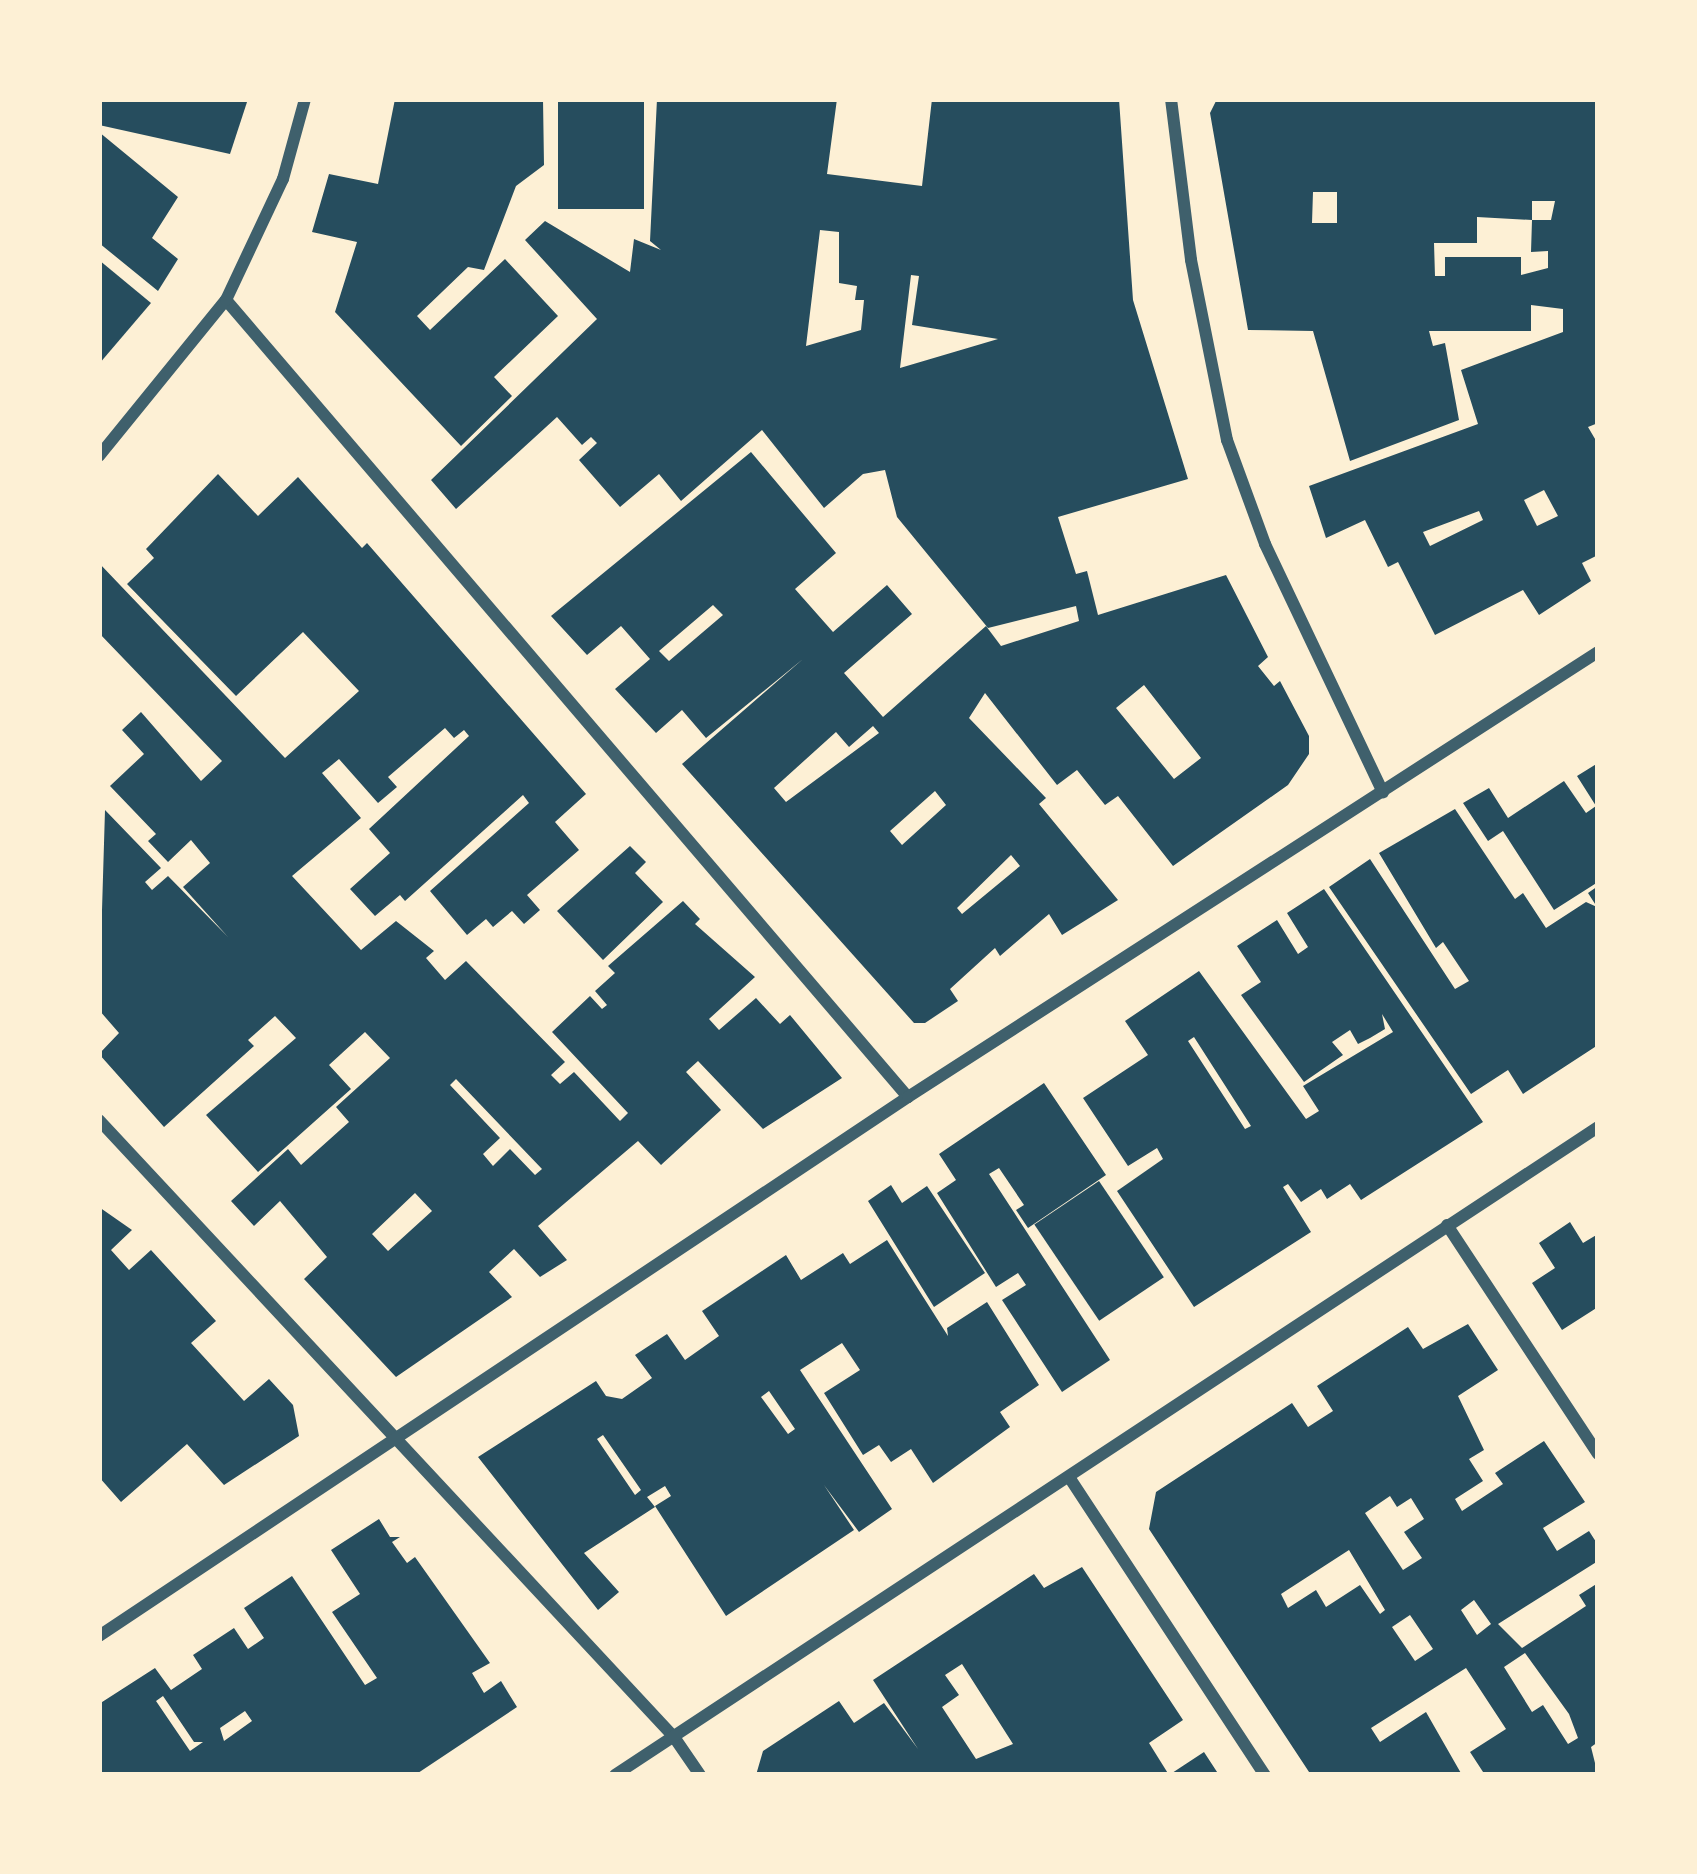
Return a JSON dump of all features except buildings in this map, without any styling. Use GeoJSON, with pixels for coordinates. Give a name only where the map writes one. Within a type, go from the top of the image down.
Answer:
{"type":"FeatureCollection","features":[{"type":"Feature","properties":{"kind":"street"},"geometry":{"type":"LineString","coordinates":[[99,456],[226,300],[283,179],[305,99]]}},
{"type":"Feature","properties":{"kind":"street"},"geometry":{"type":"LineString","coordinates":[[1171,99],[1191,260],[1227,440],[1265,544],[1383,792]]}},
{"type":"Feature","properties":{"kind":"street"},"geometry":{"type":"LineString","coordinates":[[226,300],[908,1097]]}},
{"type":"Feature","properties":{"kind":"street"},"geometry":{"type":"LineString","coordinates":[[99,1636],[908,1097],[1598,652]]}},
{"type":"Feature","properties":{"kind":"street"},"geometry":{"type":"LineString","coordinates":[[99,1120],[674,1737],[700,1775]]}},
{"type":"Feature","properties":{"kind":"street"},"geometry":{"type":"LineString","coordinates":[[615,1775],[1598,1127]]}},
{"type":"Feature","properties":{"kind":"street"},"geometry":{"type":"LineString","coordinates":[[1447,1225],[1598,1454]]}},
{"type":"Feature","properties":{"kind":"street"},"geometry":{"type":"LineString","coordinates":[[1069,1477],[1265,1775]]}}]}
